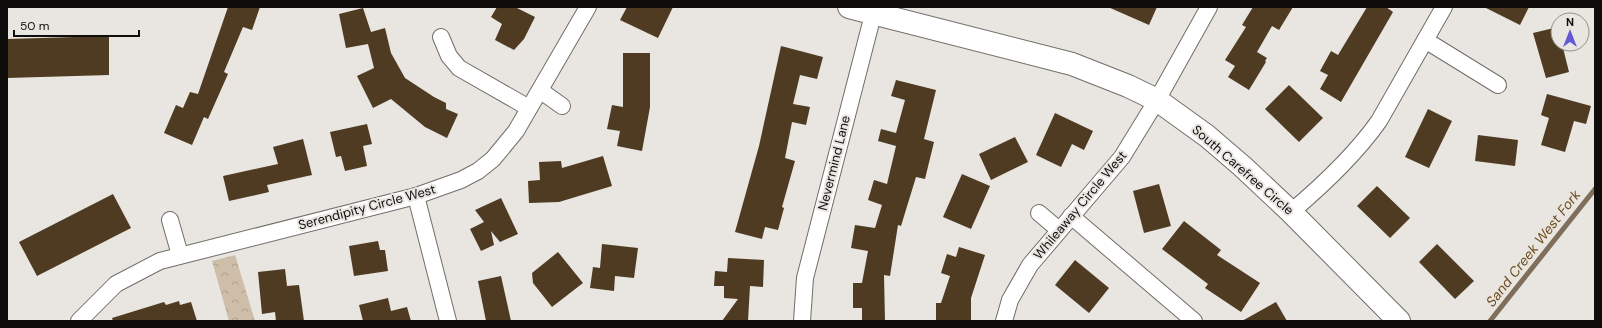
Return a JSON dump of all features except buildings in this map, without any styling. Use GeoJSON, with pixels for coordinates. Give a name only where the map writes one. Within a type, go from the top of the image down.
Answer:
{"type":"FeatureCollection","features":[{"type":"Feature","properties":{"kind":"main road","name":"South Carefree Circle"},"geometry":{"type":"LineString","coordinates":[[849,7],[874,10],[1072,64],[1128,86],[1157,100],[1207,136],[1291,212],[1399,321]]}},
{"type":"Feature","properties":{"kind":"street","name":"Serendipity Circle West"},"geometry":{"type":"LineString","coordinates":[[79,321],[116,284],[160,261],[416,196],[461,180],[478,171],[493,159],[516,131],[541,91],[588,7]]}},
{"type":"Feature","properties":{"kind":"street","name":"Whileaway Circle West"},"geometry":{"type":"LineString","coordinates":[[1004,321],[1010,300],[1030,265],[1122,157],[1157,100],[1210,7]]}},
{"type":"Feature","properties":{"kind":"street"},"geometry":{"type":"LineString","coordinates":[[1291,212],[1317,190],[1368,137],[1379,121],[1444,7]]}},
{"type":"Feature","properties":{"kind":"street","name":"Nevermind Lane"},"geometry":{"type":"LineString","coordinates":[[802,321],[804,278],[874,10]]}},
{"type":"Feature","properties":{"kind":"street"},"geometry":{"type":"LineString","coordinates":[[441,37],[449,56],[458,68],[529,108]]}},
{"type":"Feature","properties":{"kind":"street"},"geometry":{"type":"LineString","coordinates":[[1425,40],[1498,85]]}},
{"type":"Feature","properties":{"kind":"street"},"geometry":{"type":"LineString","coordinates":[[541,91],[562,106]]}},
{"type":"Feature","properties":{"kind":"street"},"geometry":{"type":"LineString","coordinates":[[416,196],[448,321]]}},
{"type":"Feature","properties":{"kind":"street"},"geometry":{"type":"LineString","coordinates":[[1038,213],[1059,230]]}},
{"type":"Feature","properties":{"kind":"street"},"geometry":{"type":"LineString","coordinates":[[1071,216],[1194,321]]}},
{"type":"Feature","properties":{"kind":"street"},"geometry":{"type":"LineString","coordinates":[[170,220],[180,256]]}},
{"type":"Feature","properties":{"kind":"green space"},"geometry":{"type":"Polygon","coordinates":[[[235,255],[255,321],[229,321],[212,261],[235,255]]]}},
{"type":"Feature","properties":{"kind":"waterway","name":"Sand Creek West Fork"},"geometry":{"type":"LineString","coordinates":[[1490,321],[1595,189]]}}]}
